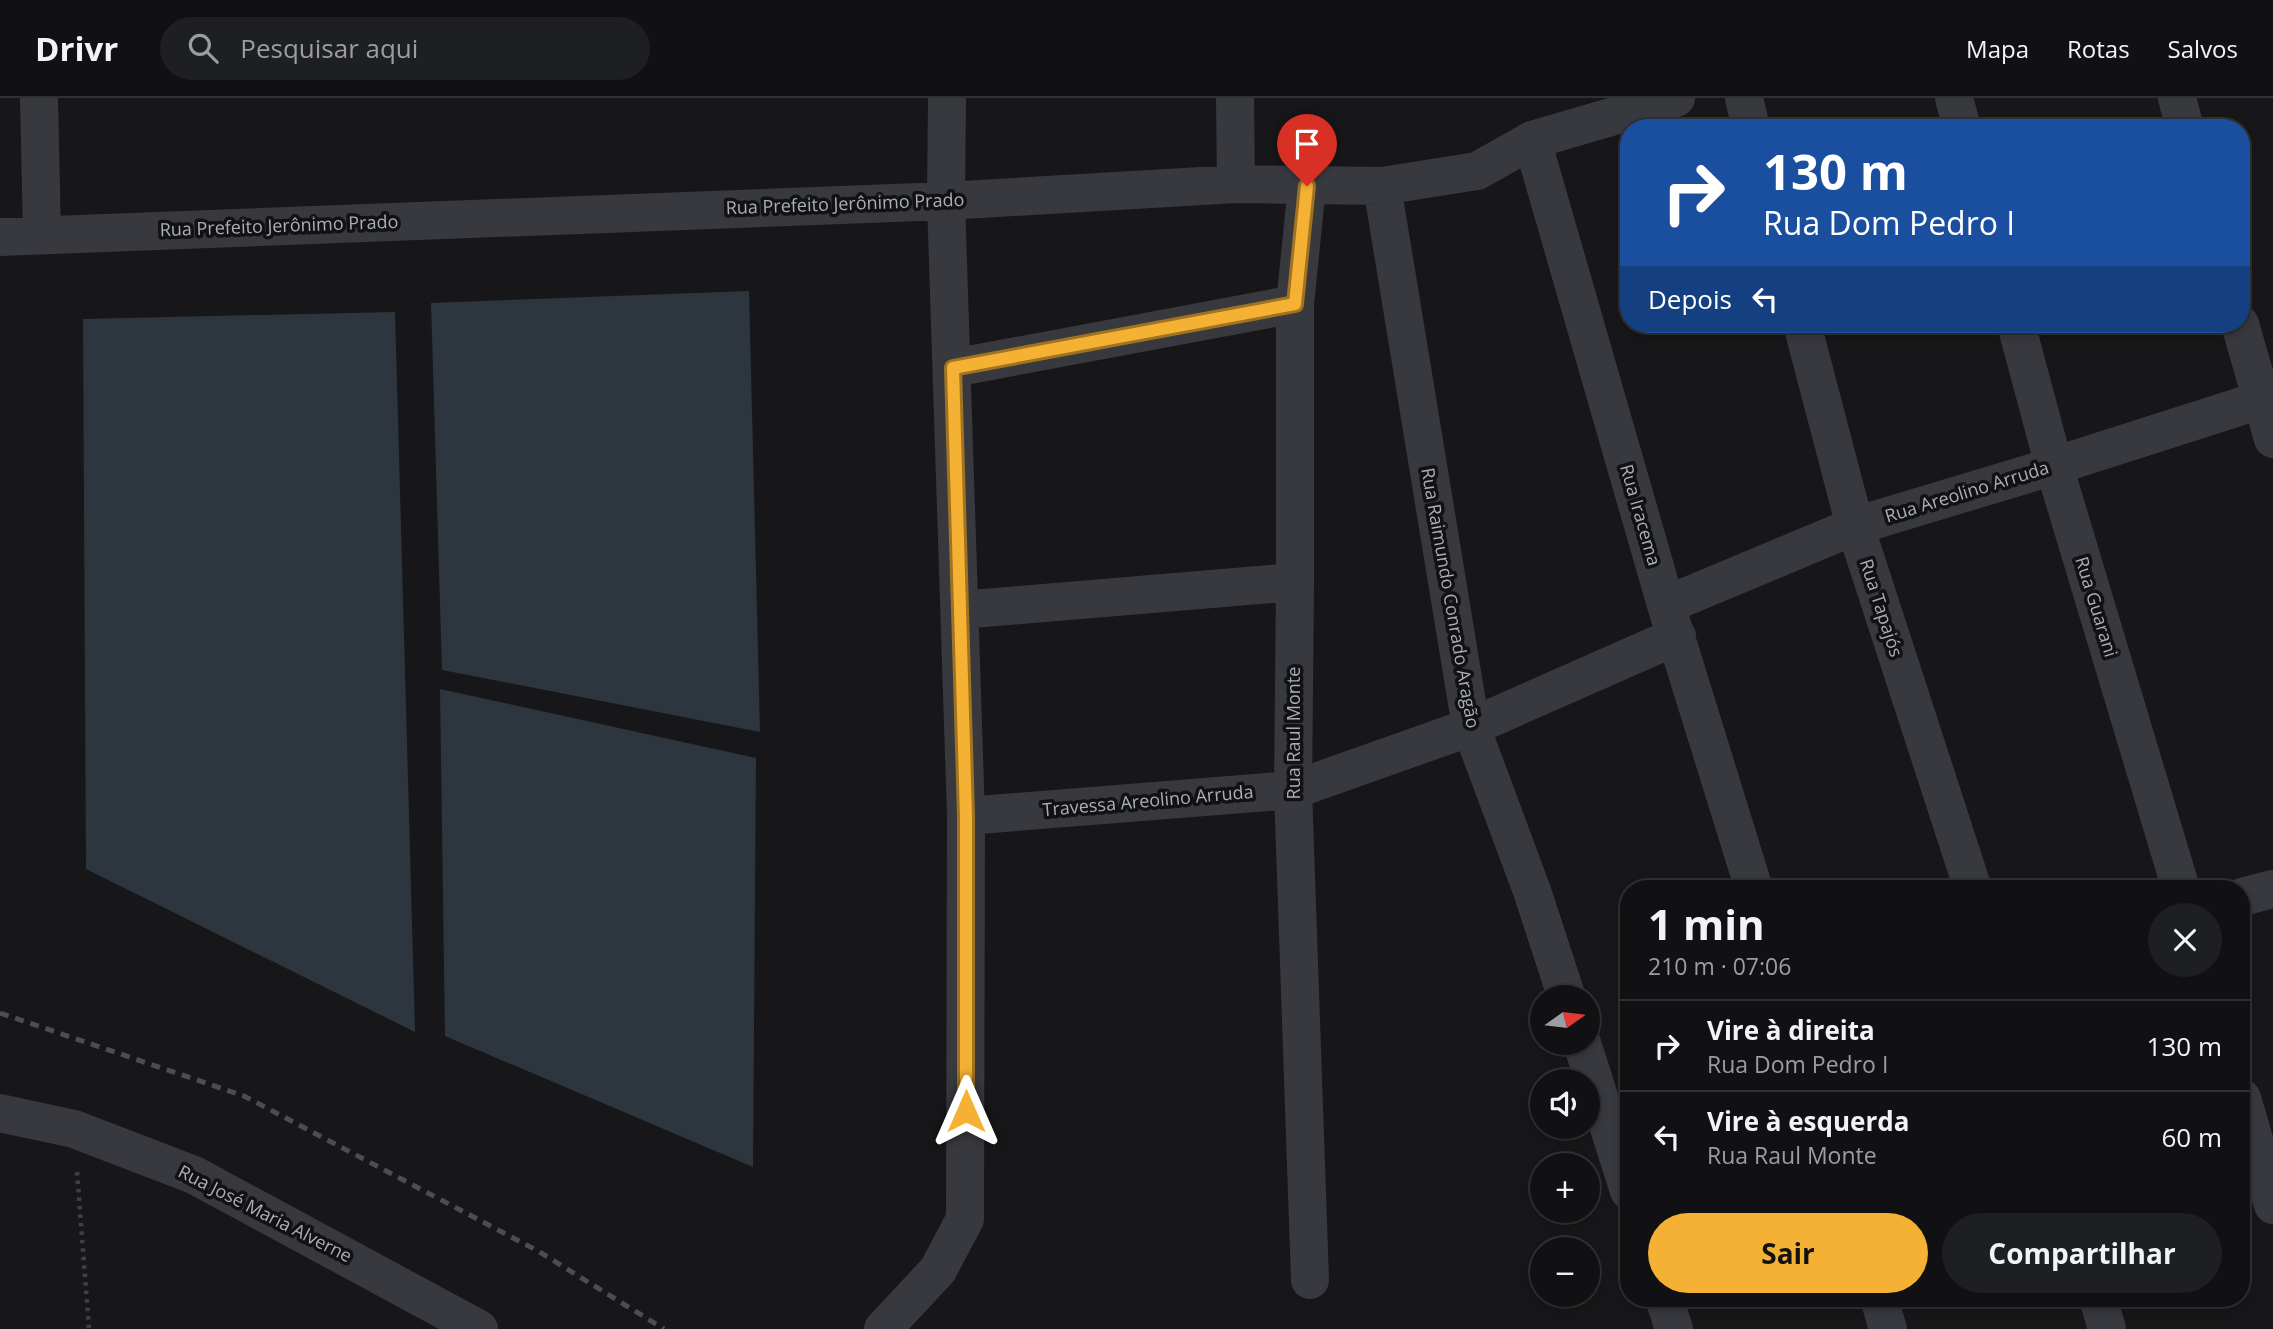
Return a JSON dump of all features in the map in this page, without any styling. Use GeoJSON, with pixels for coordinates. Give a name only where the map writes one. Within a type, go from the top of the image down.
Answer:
{"type":"FeatureCollection","features":[{"type":"Feature","properties":{"kind":"street"},"geometry":{"type":"LineString","coordinates":[[23,236],[39,98]]}},
{"type":"Feature","properties":{"kind":"street"},"geometry":{"type":"LineString","coordinates":[[883,1329],[938,1270],[965,1219],[966,816],[946,201],[947,98]]}},
{"type":"Feature","properties":{"kind":"street"},"geometry":{"type":"LineString","coordinates":[[1235,98],[1236,184]]}},
{"type":"Feature","properties":{"kind":"street","name":"Rua Prefeito Jerônimo Prado"},"geometry":{"type":"LineString","coordinates":[[23,236],[946,201],[1236,184],[1382,186],[1477,170],[1532,140],[1675,98]]}},
{"type":"Feature","properties":{"kind":"street"},"geometry":{"type":"LineString","coordinates":[[1744,98],[1749,119]]}},
{"type":"Feature","properties":{"kind":"street"},"geometry":{"type":"LineString","coordinates":[[1954,98],[1960,119]]}},
{"type":"Feature","properties":{"kind":"street"},"geometry":{"type":"LineString","coordinates":[[2177,98],[2183,119]]}},
{"type":"Feature","properties":{"kind":"street","name":"Rua Iracema"},"geometry":{"type":"LineString","coordinates":[[1532,140],[1672,621],[1751,880]]}},
{"type":"Feature","properties":{"kind":"street","name":"Rua Raul Monte"},"geometry":{"type":"LineString","coordinates":[[1307,186],[1295,304],[1293,790],[1310,1280]]}},
{"type":"Feature","properties":{"kind":"street","name":"Rua Raimundo Conrado Aragão"},"geometry":{"type":"LineString","coordinates":[[1382,186],[1471,727],[1532,891],[1563,985]]}},
{"type":"Feature","properties":{"kind":"street"},"geometry":{"type":"LineString","coordinates":[[953,368],[1295,304]]}},
{"type":"Feature","properties":{"kind":"street","name":"Rua Tapajós"},"geometry":{"type":"LineString","coordinates":[[1804,333],[1855,526],[1970,880]]}},
{"type":"Feature","properties":{"kind":"street","name":"Rua Guarani"},"geometry":{"type":"LineString","coordinates":[[2018,333],[2054,466],[2177,880]]}},
{"type":"Feature","properties":{"kind":"street"},"geometry":{"type":"LineString","coordinates":[[2243,333],[2267,398],[2273,439]]}},
{"type":"Feature","properties":{"kind":"street","name":"Rua Areolino Arruda"},"geometry":{"type":"LineString","coordinates":[[1672,621],[1855,526],[2267,398]]}},
{"type":"Feature","properties":{"kind":"street"},"geometry":{"type":"LineString","coordinates":[[960,610],[1295,582]]}},
{"type":"Feature","properties":{"kind":"street","name":"Travessa Areolino Arruda"},"geometry":{"type":"LineString","coordinates":[[966,816],[1293,790],[1471,727],[1672,621]]}},
{"type":"Feature","properties":{"kind":"street"},"geometry":{"type":"LineString","coordinates":[[2250,895],[2273,889]]}},
{"type":"Feature","properties":{"kind":"street"},"geometry":{"type":"LineString","coordinates":[[1586,1055],[1620,1163]]}},
{"type":"Feature","properties":{"kind":"street","name":"Rua José Maria Alverne"},"geometry":{"type":"LineString","coordinates":[[0,1113],[74,1129],[194,1175],[479,1329]]}},
{"type":"Feature","properties":{"kind":"street"},"geometry":{"type":"LineString","coordinates":[[2250,1126],[2273,1205]]}},
{"type":"Feature","properties":{"kind":"street"},"geometry":{"type":"LineString","coordinates":[[1667,1307],[1674,1329]]}},
{"type":"Feature","properties":{"kind":"street"},"geometry":{"type":"LineString","coordinates":[[1882,1307],[1888,1329]]}},
{"type":"Feature","properties":{"kind":"street"},"geometry":{"type":"LineString","coordinates":[[2101,1307],[2107,1329]]}},
{"type":"Feature","properties":{"kind":"path"},"geometry":{"type":"LineString","coordinates":[[74,1129],[89,1329]]}},
{"type":"Feature","properties":{"kind":"shaded area"},"geometry":{"type":"Polygon","coordinates":[[[749,291],[760,732],[442,670],[431,303],[749,291]]]}},
{"type":"Feature","properties":{"kind":"shaded area"},"geometry":{"type":"Polygon","coordinates":[[[395,312],[415,1032],[86,869],[83,319],[395,312]]]}},
{"type":"Feature","properties":{"kind":"shaded area"},"geometry":{"type":"Polygon","coordinates":[[[440,689],[756,758],[753,1167],[445,1036],[440,689]]]}},
{"type":"Feature","properties":{"kind":"railway"},"geometry":{"type":"LineString","coordinates":[[0,1013],[244,1096],[538,1251],[664,1329]]}},
{"type":"Feature","properties":{"kind":"route"},"geometry":{"type":"LineString","coordinates":[[966,1111],[966,816],[953,368],[1295,304],[1307,186]]}}]}
